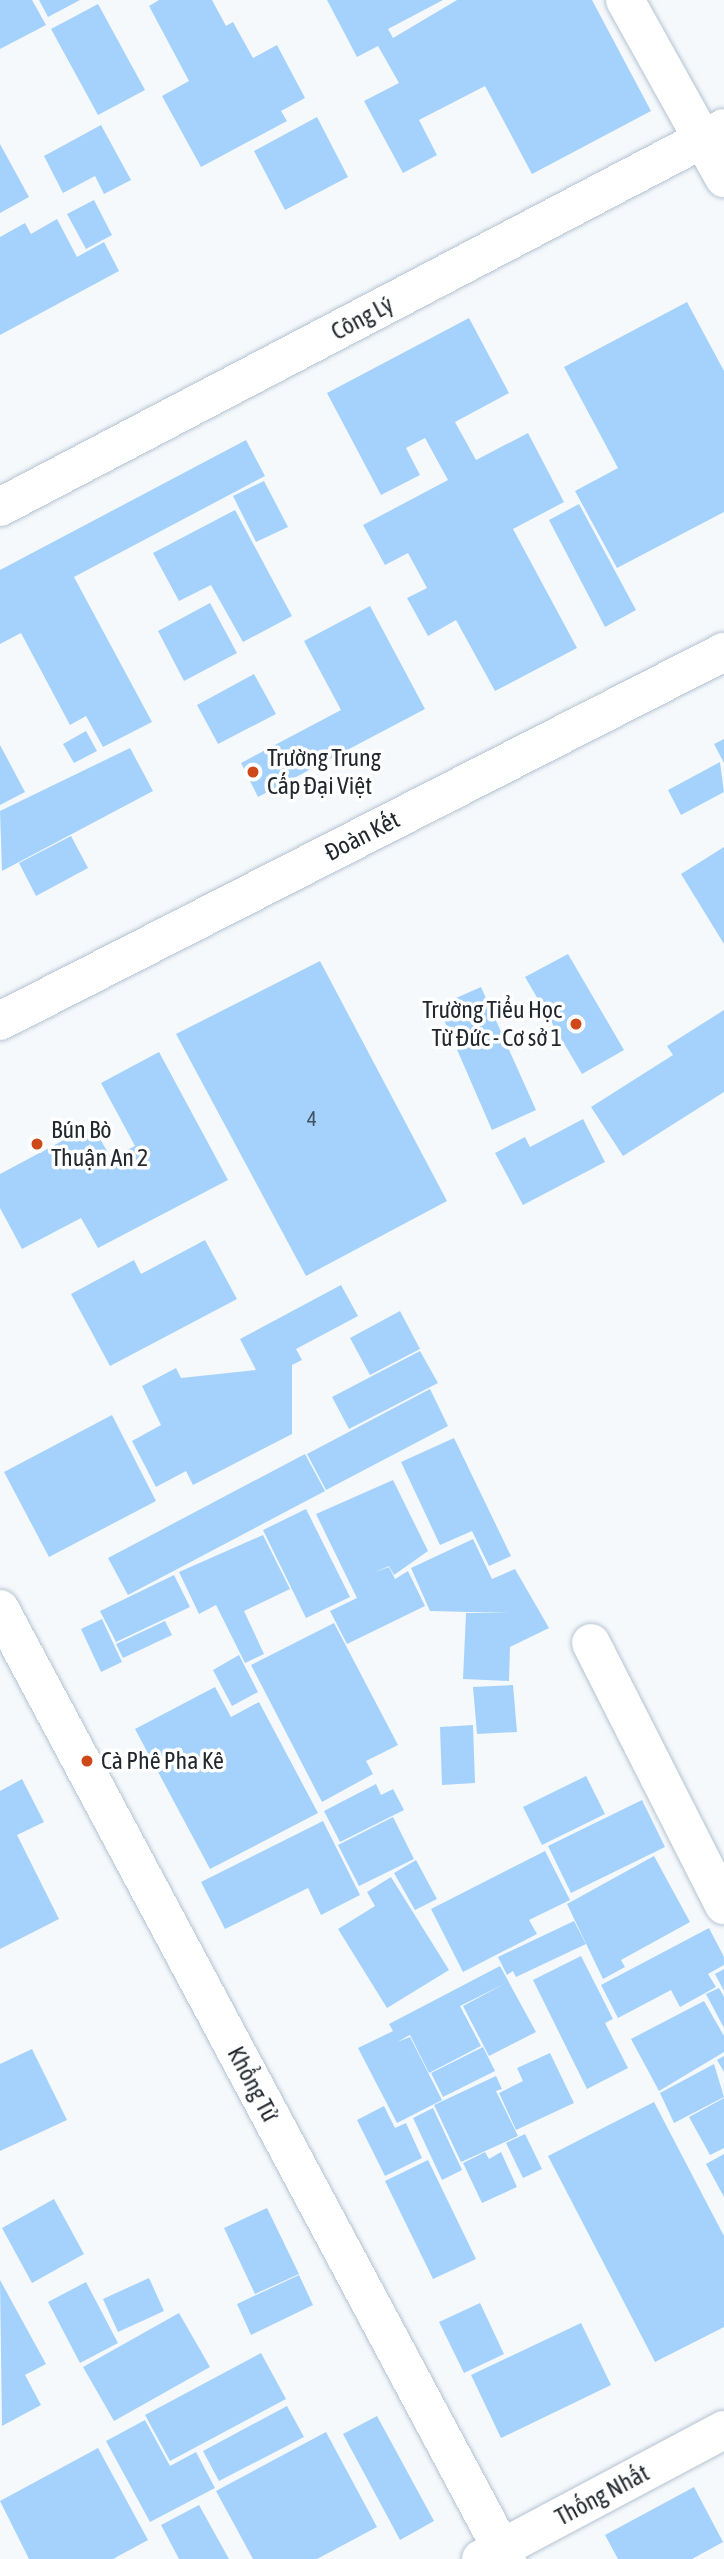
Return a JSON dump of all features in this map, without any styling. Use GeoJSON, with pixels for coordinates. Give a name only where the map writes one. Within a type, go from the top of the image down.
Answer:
{"type":"FeatureCollection","features":[{"type":"Feature","properties":{"kind":"street"},"geometry":{"type":"LineString","coordinates":[[625,0],[713,134],[724,178]]}},
{"type":"Feature","properties":{"kind":"street","name":"Công Lý"},"geometry":{"type":"LineString","coordinates":[[0,508],[713,134]]}},
{"type":"Feature","properties":{"kind":"street","name":"Đoàn Kết"},"geometry":{"type":"LineString","coordinates":[[0,1021],[724,652]]}},
{"type":"Feature","properties":{"kind":"street","name":"Khổng Tử"},"geometry":{"type":"LineString","coordinates":[[0,1610],[496,2555]]}},
{"type":"Feature","properties":{"kind":"street"},"geometry":{"type":"LineString","coordinates":[[591,1643],[724,1905]]}},
{"type":"Feature","properties":{"kind":"street","name":"Thống Nhất"},"geometry":{"type":"LineString","coordinates":[[496,2555],[724,2430]]}},
{"type":"Feature","properties":{"kind":"building"},"geometry":{"type":"Polygon","coordinates":[[[0,0],[32,0],[46,25],[0,49],[0,0]]]}},
{"type":"Feature","properties":{"kind":"building"},"geometry":{"type":"Polygon","coordinates":[[[39,0],[80,0],[48,17],[39,0]]]}},
{"type":"Feature","properties":{"kind":"building"},"geometry":{"type":"Polygon","coordinates":[[[159,0],[212,0],[226,26],[233,22],[253,58],[277,45],[305,98],[281,111],[287,121],[201,167],[162,96],[189,81],[149,6],[159,0]]]}},
{"type":"Feature","properties":{"kind":"building"},"geometry":{"type":"Polygon","coordinates":[[[327,0],[443,0],[388,29],[393,38],[457,0],[592,0],[651,111],[532,174],[485,86],[419,120],[437,155],[403,173],[364,101],[399,83],[378,46],[357,57],[327,0]]]}},
{"type":"Feature","properties":{"kind":"building"},"geometry":{"type":"Polygon","coordinates":[[[98,4],[145,90],[98,115],[51,29],[98,4]]]}},
{"type":"Feature","properties":{"kind":"building"},"geometry":{"type":"Polygon","coordinates":[[[317,117],[348,177],[285,210],[254,151],[317,117]]]}},
{"type":"Feature","properties":{"kind":"building"},"geometry":{"type":"Polygon","coordinates":[[[101,125],[131,180],[104,194],[95,176],[63,193],[44,156],[101,125]]]}},
{"type":"Feature","properties":{"kind":"building"},"geometry":{"type":"Polygon","coordinates":[[[0,144],[29,197],[0,213],[0,144]]]}},
{"type":"Feature","properties":{"kind":"building"},"geometry":{"type":"Polygon","coordinates":[[[94,200],[112,235],[86,249],[67,214],[94,200]]]}},
{"type":"Feature","properties":{"kind":"building"},"geometry":{"type":"Polygon","coordinates":[[[57,219],[77,257],[104,242],[119,271],[0,335],[0,237],[25,223],[31,234],[57,219]]]}},
{"type":"Feature","properties":{"kind":"building"},"geometry":{"type":"Polygon","coordinates":[[[687,302],[724,371],[724,512],[617,568],[575,491],[618,468],[564,367],[687,302]]]}},
{"type":"Feature","properties":{"kind":"building"},"geometry":{"type":"Polygon","coordinates":[[[469,318],[509,393],[455,422],[476,460],[528,433],[564,502],[513,529],[577,648],[495,691],[456,620],[428,636],[407,598],[427,588],[408,553],[385,565],[363,525],[448,480],[425,438],[406,448],[420,475],[381,495],[327,393],[469,318]]]}},
{"type":"Feature","properties":{"kind":"building"},"geometry":{"type":"Polygon","coordinates":[[[246,440],[265,476],[74,577],[152,722],[103,747],[86,716],[70,725],[21,633],[0,644],[0,570],[246,440]]]}},
{"type":"Feature","properties":{"kind":"building"},"geometry":{"type":"Polygon","coordinates":[[[264,481],[288,527],[256,542],[233,496],[264,481]]]}},
{"type":"Feature","properties":{"kind":"building"},"geometry":{"type":"Polygon","coordinates":[[[579,504],[636,610],[605,627],[549,520],[579,504]]]}},
{"type":"Feature","properties":{"kind":"building"},"geometry":{"type":"Polygon","coordinates":[[[235,510],[292,616],[243,642],[211,585],[179,601],[153,553],[235,510]]]}},
{"type":"Feature","properties":{"kind":"building"},"geometry":{"type":"Polygon","coordinates":[[[210,603],[237,653],[184,681],[158,631],[210,603]]]}},
{"type":"Feature","properties":{"kind":"building"},"geometry":{"type":"Polygon","coordinates":[[[370,606],[425,709],[258,797],[241,763],[341,710],[304,641],[370,606]]]}},
{"type":"Feature","properties":{"kind":"building"},"geometry":{"type":"Polygon","coordinates":[[[254,674],[276,714],[218,744],[197,705],[254,674]]]}},
{"type":"Feature","properties":{"kind":"building"},"geometry":{"type":"Polygon","coordinates":[[[86,731],[97,751],[74,763],[63,744],[86,731]]]}},
{"type":"Feature","properties":{"kind":"building"},"geometry":{"type":"Polygon","coordinates":[[[724,739],[724,763],[714,744],[724,739]]]}},
{"type":"Feature","properties":{"kind":"building"},"geometry":{"type":"Polygon","coordinates":[[[0,745],[25,792],[0,805],[0,745]]]}},
{"type":"Feature","properties":{"kind":"building"},"geometry":{"type":"Polygon","coordinates":[[[130,748],[153,791],[2,871],[0,811],[130,748]]]}},
{"type":"Feature","properties":{"kind":"building"},"geometry":{"type":"Polygon","coordinates":[[[720,762],[724,792],[681,815],[668,790],[720,762]]]}},
{"type":"Feature","properties":{"kind":"building"},"geometry":{"type":"Polygon","coordinates":[[[71,836],[88,868],[36,896],[19,863],[71,836]]]}},
{"type":"Feature","properties":{"kind":"building"},"geometry":{"type":"Polygon","coordinates":[[[724,847],[724,944],[681,874],[724,847]]]}},
{"type":"Feature","properties":{"kind":"building"},"geometry":{"type":"Polygon","coordinates":[[[568,954],[624,1050],[582,1074],[525,977],[568,954]]]}},
{"type":"Feature","properties":{"kind":"building"},"geometry":{"type":"Polygon","coordinates":[[[320,961],[447,1201],[306,1276],[176,1034],[320,961]]]}},
{"type":"Feature","properties":{"kind":"building"},"geometry":{"type":"Polygon","coordinates":[[[481,987],[536,1110],[492,1130],[438,1006],[481,987]]]}},
{"type":"Feature","properties":{"kind":"building"},"geometry":{"type":"Polygon","coordinates":[[[724,1010],[724,1092],[623,1156],[591,1107],[673,1055],[667,1046],[724,1010]]]}},
{"type":"Feature","properties":{"kind":"building"},"geometry":{"type":"Polygon","coordinates":[[[159,1052],[228,1180],[98,1248],[81,1218],[22,1249],[0,1208],[0,1174],[92,1125],[111,1158],[135,1146],[101,1083],[159,1052]]]}},
{"type":"Feature","properties":{"kind":"building"},"geometry":{"type":"Polygon","coordinates":[[[583,1119],[605,1162],[523,1205],[495,1153],[525,1137],[530,1147],[583,1119]]]}},
{"type":"Feature","properties":{"kind":"building"},"geometry":{"type":"Polygon","coordinates":[[[205,1240],[237,1299],[110,1366],[71,1294],[134,1260],[141,1274],[205,1240]]]}},
{"type":"Feature","properties":{"kind":"building"},"geometry":{"type":"Polygon","coordinates":[[[341,1285],[358,1316],[296,1349],[302,1360],[292,1365],[292,1434],[193,1485],[186,1471],[156,1487],[132,1441],[161,1425],[142,1386],[176,1368],[181,1378],[256,1370],[240,1339],[341,1285]]]}},
{"type":"Feature","properties":{"kind":"building"},"geometry":{"type":"Polygon","coordinates":[[[400,1311],[420,1349],[370,1375],[350,1338],[400,1311]]]}},
{"type":"Feature","properties":{"kind":"building"},"geometry":{"type":"Polygon","coordinates":[[[420,1351],[438,1383],[349,1429],[332,1397],[420,1351]]]}},
{"type":"Feature","properties":{"kind":"building"},"geometry":{"type":"Polygon","coordinates":[[[430,1389],[448,1426],[326,1490],[307,1454],[430,1389]]]}},
{"type":"Feature","properties":{"kind":"building"},"geometry":{"type":"Polygon","coordinates":[[[112,1415],[156,1501],[49,1557],[4,1472],[112,1415]]]}},
{"type":"Feature","properties":{"kind":"building"},"geometry":{"type":"Polygon","coordinates":[[[454,1438],[511,1556],[489,1566],[472,1531],[440,1545],[401,1462],[454,1438]]]}},
{"type":"Feature","properties":{"kind":"building"},"geometry":{"type":"Polygon","coordinates":[[[305,1454],[325,1491],[128,1595],[108,1558],[305,1454]]]}},
{"type":"Feature","properties":{"kind":"building"},"geometry":{"type":"Polygon","coordinates":[[[393,1480],[428,1551],[394,1575],[389,1566],[375,1572],[389,1567],[395,1579],[408,1571],[425,1606],[347,1644],[330,1611],[357,1598],[316,1514],[393,1480]]]}},
{"type":"Feature","properties":{"kind":"building"},"geometry":{"type":"Polygon","coordinates":[[[306,1509],[350,1597],[306,1618],[263,1530],[306,1509]]]}},
{"type":"Feature","properties":{"kind":"building"},"geometry":{"type":"Polygon","coordinates":[[[263,1535],[290,1589],[244,1611],[264,1654],[245,1663],[216,1605],[199,1614],[179,1572],[263,1535]]]}},
{"type":"Feature","properties":{"kind":"building"},"geometry":{"type":"Polygon","coordinates":[[[473,1539],[492,1579],[515,1569],[549,1628],[510,1647],[509,1681],[463,1679],[466,1613],[512,1613],[430,1611],[411,1568],[473,1539]]]}},
{"type":"Feature","properties":{"kind":"building"},"geometry":{"type":"Polygon","coordinates":[[[174,1575],[190,1607],[116,1642],[100,1611],[174,1575]]]}},
{"type":"Feature","properties":{"kind":"building"},"geometry":{"type":"Polygon","coordinates":[[[102,1619],[122,1662],[101,1672],[81,1629],[102,1619]]]}},
{"type":"Feature","properties":{"kind":"building"},"geometry":{"type":"Polygon","coordinates":[[[165,1621],[172,1635],[123,1658],[116,1644],[165,1621]]]}},
{"type":"Feature","properties":{"kind":"building"},"geometry":{"type":"Polygon","coordinates":[[[334,1623],[398,1745],[366,1761],[373,1774],[322,1802],[251,1665],[334,1623]]]}},
{"type":"Feature","properties":{"kind":"building"},"geometry":{"type":"Polygon","coordinates":[[[239,1655],[258,1692],[232,1706],[213,1670],[239,1655]]]}},
{"type":"Feature","properties":{"kind":"building"},"geometry":{"type":"Polygon","coordinates":[[[513,1685],[517,1732],[477,1734],[473,1687],[513,1685]]]}},
{"type":"Feature","properties":{"kind":"building"},"geometry":{"type":"Polygon","coordinates":[[[215,1687],[231,1717],[259,1702],[318,1813],[210,1869],[135,1729],[215,1687]]]}},
{"type":"Feature","properties":{"kind":"building"},"geometry":{"type":"Polygon","coordinates":[[[473,1725],[475,1783],[442,1785],[440,1727],[473,1725]]]}},
{"type":"Feature","properties":{"kind":"building"},"geometry":{"type":"Polygon","coordinates":[[[586,1776],[605,1814],[542,1845],[523,1807],[586,1776]]]}},
{"type":"Feature","properties":{"kind":"building"},"geometry":{"type":"Polygon","coordinates":[[[22,1779],[44,1822],[17,1835],[59,1919],[0,1949],[0,1791],[22,1779]]]}},
{"type":"Feature","properties":{"kind":"building"},"geometry":{"type":"Polygon","coordinates":[[[376,1784],[381,1795],[393,1789],[404,1810],[340,1842],[324,1811],[376,1784]]]}},
{"type":"Feature","properties":{"kind":"building"},"geometry":{"type":"Polygon","coordinates":[[[642,1800],[665,1847],[571,1893],[548,1846],[642,1800]]]}},
{"type":"Feature","properties":{"kind":"building"},"geometry":{"type":"Polygon","coordinates":[[[393,1817],[414,1859],[359,1886],[338,1845],[393,1817]]]}},
{"type":"Feature","properties":{"kind":"building"},"geometry":{"type":"Polygon","coordinates":[[[323,1821],[360,1895],[321,1915],[308,1888],[225,1929],[201,1882],[323,1821]]]}},
{"type":"Feature","properties":{"kind":"building"},"geometry":{"type":"Polygon","coordinates":[[[545,1851],[570,1900],[529,1920],[537,1934],[463,1972],[431,1909],[545,1851]]]}},
{"type":"Feature","properties":{"kind":"building"},"geometry":{"type":"Polygon","coordinates":[[[654,1856],[690,1922],[621,1960],[625,1967],[603,1979],[567,1904],[654,1856]]]}},
{"type":"Feature","properties":{"kind":"building"},"geometry":{"type":"Polygon","coordinates":[[[416,1860],[437,1899],[415,1910],[394,1873],[416,1860]]]}},
{"type":"Feature","properties":{"kind":"building"},"geometry":{"type":"Polygon","coordinates":[[[391,1877],[449,1970],[387,2008],[338,1929],[375,1906],[367,1892],[391,1877]]]}},
{"type":"Feature","properties":{"kind":"building"},"geometry":{"type":"Polygon","coordinates":[[[574,1921],[586,1944],[516,1977],[513,1971],[507,1975],[498,1957],[574,1921]]]}},
{"type":"Feature","properties":{"kind":"building"},"geometry":{"type":"Polygon","coordinates":[[[709,1928],[724,1957],[724,1965],[708,1974],[716,1987],[680,2007],[671,1990],[618,2018],[601,1985],[709,1928]]]}},
{"type":"Feature","properties":{"kind":"building"},"geometry":{"type":"Polygon","coordinates":[[[581,1956],[613,2019],[605,2023],[628,2068],[587,2089],[533,1980],[581,1956]]]}},
{"type":"Feature","properties":{"kind":"building"},"geometry":{"type":"Polygon","coordinates":[[[500,1966],[536,2032],[489,2056],[463,2006],[506,1983],[460,2006],[481,2046],[429,2073],[410,2035],[397,2042],[410,2037],[442,2100],[397,2123],[358,2048],[393,2031],[389,2024],[500,1966]]]}},
{"type":"Feature","properties":{"kind":"building"},"geometry":{"type":"Polygon","coordinates":[[[724,1969],[724,1991],[715,1974],[724,1969]]]}},
{"type":"Feature","properties":{"kind":"building"},"geometry":{"type":"Polygon","coordinates":[[[719,1988],[724,1997],[724,2028],[706,1994],[719,1988]]]}},
{"type":"Feature","properties":{"kind":"building"},"geometry":{"type":"Polygon","coordinates":[[[704,2001],[724,2036],[724,2052],[659,2091],[631,2039],[704,2001]]]}},
{"type":"Feature","properties":{"kind":"building"},"geometry":{"type":"Polygon","coordinates":[[[483,2047],[495,2071],[443,2097],[431,2073],[483,2047]]]}},
{"type":"Feature","properties":{"kind":"building"},"geometry":{"type":"Polygon","coordinates":[[[32,2049],[67,2120],[0,2151],[0,2064],[32,2049]]]}},
{"type":"Feature","properties":{"kind":"building"},"geometry":{"type":"Polygon","coordinates":[[[550,2053],[574,2103],[516,2130],[499,2093],[523,2081],[517,2068],[550,2053]]]}},
{"type":"Feature","properties":{"kind":"building"},"geometry":{"type":"Polygon","coordinates":[[[724,2056],[724,2072],[717,2060],[724,2056]]]}},
{"type":"Feature","properties":{"kind":"building"},"geometry":{"type":"Polygon","coordinates":[[[714,2064],[724,2097],[674,2123],[660,2093],[714,2064]]]}},
{"type":"Feature","properties":{"kind":"building"},"geometry":{"type":"Polygon","coordinates":[[[496,2076],[502,2089],[496,2091],[518,2136],[461,2162],[434,2105],[496,2076]]]}},
{"type":"Feature","properties":{"kind":"building"},"geometry":{"type":"Polygon","coordinates":[[[724,2098],[724,2148],[710,2155],[689,2117],[724,2098]]]}},
{"type":"Feature","properties":{"kind":"building"},"geometry":{"type":"Polygon","coordinates":[[[654,2102],[724,2236],[724,2327],[655,2362],[548,2156],[654,2102]]]}},
{"type":"Feature","properties":{"kind":"building"},"geometry":{"type":"Polygon","coordinates":[[[384,2106],[395,2128],[406,2123],[422,2158],[385,2176],[357,2120],[384,2106]]]}},
{"type":"Feature","properties":{"kind":"building"},"geometry":{"type":"Polygon","coordinates":[[[433,2108],[462,2170],[442,2180],[413,2118],[433,2108]]]}},
{"type":"Feature","properties":{"kind":"building"},"geometry":{"type":"Polygon","coordinates":[[[525,2134],[542,2169],[523,2178],[506,2143],[525,2134]]]}},
{"type":"Feature","properties":{"kind":"building"},"geometry":{"type":"Polygon","coordinates":[[[485,2152],[489,2159],[501,2152],[517,2187],[482,2203],[463,2163],[485,2152]]]}},
{"type":"Feature","properties":{"kind":"building"},"geometry":{"type":"Polygon","coordinates":[[[724,2154],[724,2197],[706,2164],[724,2154]]]}},
{"type":"Feature","properties":{"kind":"building"},"geometry":{"type":"Polygon","coordinates":[[[428,2160],[476,2259],[433,2279],[385,2181],[428,2160]]]}},
{"type":"Feature","properties":{"kind":"building"},"geometry":{"type":"Polygon","coordinates":[[[54,2199],[84,2254],[32,2283],[2,2228],[54,2199]]]}},
{"type":"Feature","properties":{"kind":"building"},"geometry":{"type":"Polygon","coordinates":[[[267,2208],[299,2274],[255,2294],[224,2228],[267,2208]]]}},
{"type":"Feature","properties":{"kind":"building"},"geometry":{"type":"Polygon","coordinates":[[[299,2275],[313,2305],[251,2335],[237,2304],[299,2275]]]}},
{"type":"Feature","properties":{"kind":"building"},"geometry":{"type":"Polygon","coordinates":[[[149,2278],[164,2311],[118,2332],[103,2299],[149,2278]]]}},
{"type":"Feature","properties":{"kind":"building"},"geometry":{"type":"Polygon","coordinates":[[[0,2280],[46,2364],[25,2375],[41,2405],[2,2426],[0,2280]]]}},
{"type":"Feature","properties":{"kind":"building"},"geometry":{"type":"Polygon","coordinates":[[[86,2282],[118,2343],[80,2363],[48,2302],[86,2282]]]}},
{"type":"Feature","properties":{"kind":"building"},"geometry":{"type":"Polygon","coordinates":[[[480,2303],[504,2354],[464,2373],[439,2322],[480,2303]]]}},
{"type":"Feature","properties":{"kind":"building"},"geometry":{"type":"Polygon","coordinates":[[[179,2313],[210,2367],[114,2421],[83,2367],[179,2313]]]}},
{"type":"Feature","properties":{"kind":"building"},"geometry":{"type":"Polygon","coordinates":[[[581,2323],[611,2385],[501,2438],[471,2375],[581,2323]]]}},
{"type":"Feature","properties":{"kind":"building"},"geometry":{"type":"Polygon","coordinates":[[[261,2353],[286,2399],[170,2461],[145,2415],[261,2353]]]}},
{"type":"Feature","properties":{"kind":"building"},"geometry":{"type":"Polygon","coordinates":[[[287,2406],[304,2437],[219,2481],[203,2451],[287,2406]]]}},
{"type":"Feature","properties":{"kind":"building"},"geometry":{"type":"Polygon","coordinates":[[[377,2416],[434,2521],[400,2540],[343,2434],[377,2416]]]}},
{"type":"Feature","properties":{"kind":"building"},"geometry":{"type":"Polygon","coordinates":[[[145,2420],[170,2466],[196,2452],[215,2488],[150,2522],[106,2441],[145,2420]]]}},
{"type":"Feature","properties":{"kind":"building"},"geometry":{"type":"Polygon","coordinates":[[[326,2432],[377,2527],[317,2559],[253,2559],[216,2491],[326,2432]]]}},
{"type":"Feature","properties":{"kind":"building"},"geometry":{"type":"Polygon","coordinates":[[[98,2448],[148,2540],[113,2559],[29,2559],[0,2501],[98,2448]]]}},
{"type":"Feature","properties":{"kind":"building"},"geometry":{"type":"Polygon","coordinates":[[[694,2487],[723,2542],[692,2559],[618,2559],[605,2535],[694,2487]]]}},
{"type":"Feature","properties":{"kind":"building"},"geometry":{"type":"Polygon","coordinates":[[[199,2505],[229,2559],[179,2559],[161,2525],[199,2505]]]}},
{"type":"Feature","properties":{"kind":"place","name":"Trường Trung Cấp Đại Việt"},"geometry":{"type":"Point","coordinates":[253,772]}},
{"type":"Feature","properties":{"kind":"place","name":"Trường Tiểu Học Từ Đức - Cơ sở 1"},"geometry":{"type":"Point","coordinates":[576,1024]}},
{"type":"Feature","properties":{"kind":"place","name":"Bún Bò Thuận An 2"},"geometry":{"type":"Point","coordinates":[37,1144]}},
{"type":"Feature","properties":{"kind":"place","name":"Cà Phê Pha Kê"},"geometry":{"type":"Point","coordinates":[87,1761]}}]}
